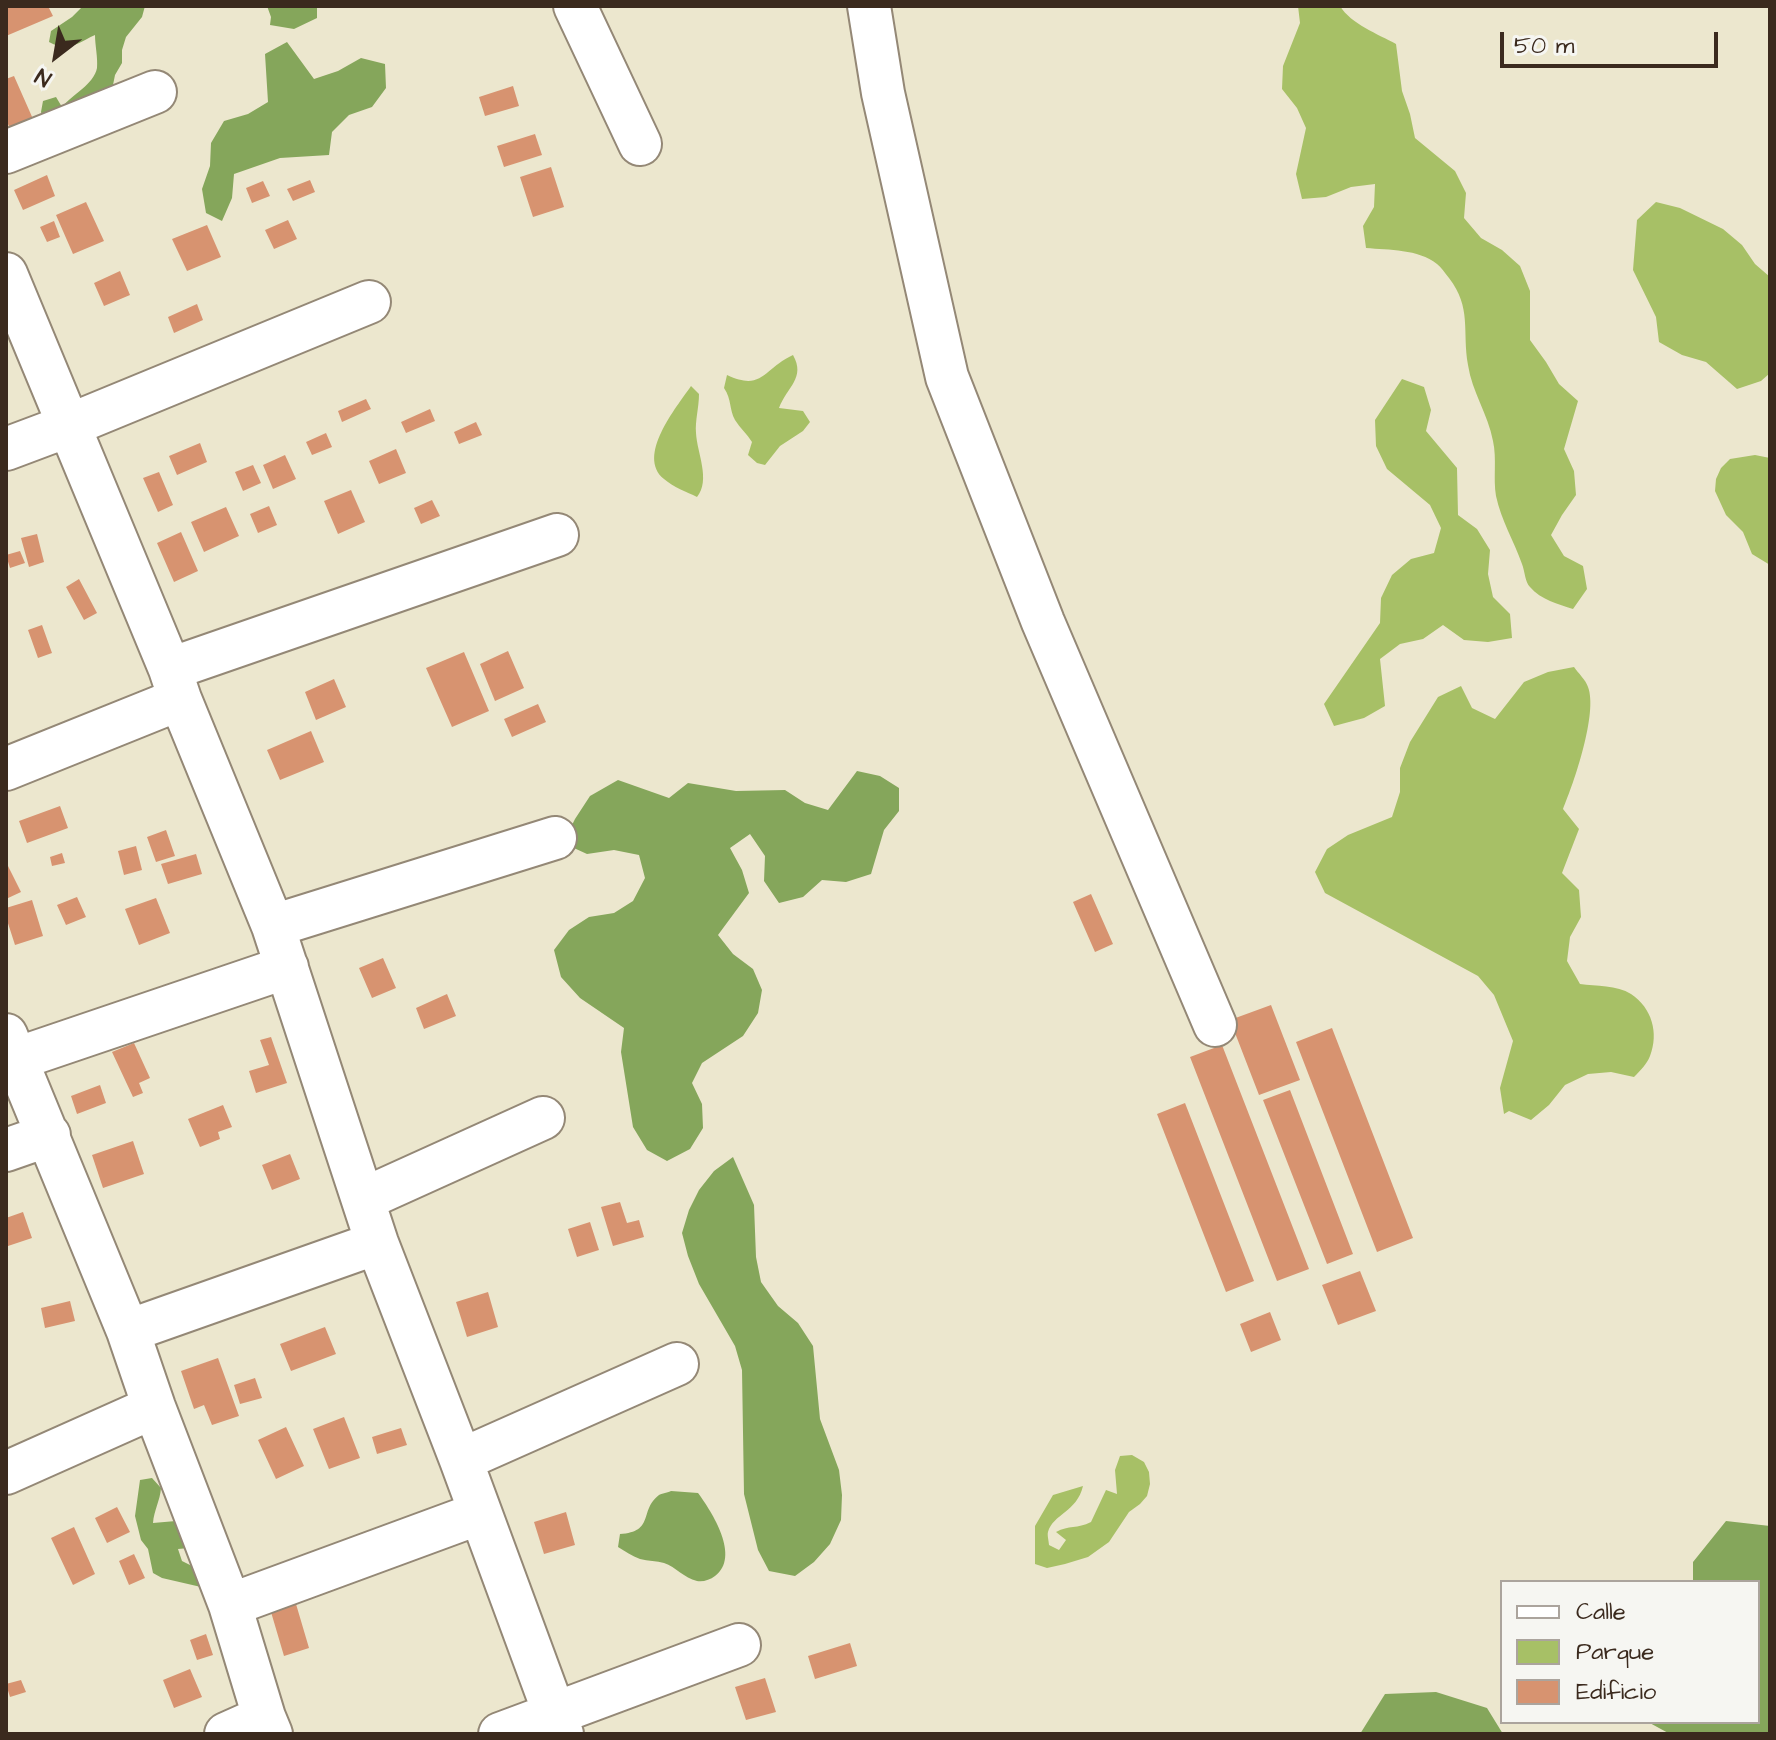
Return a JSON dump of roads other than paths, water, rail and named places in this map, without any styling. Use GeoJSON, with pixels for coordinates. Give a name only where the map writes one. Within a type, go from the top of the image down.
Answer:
{"type":"FeatureCollection","features":[{"type":"Feature","properties":{"kind":"street"},"geometry":{"type":"LineString","coordinates":[[575,6],[640,144]]}},
{"type":"Feature","properties":{"kind":"street"},"geometry":{"type":"LineString","coordinates":[[869,6],[883,93],[947,377],[1043,622],[1215,1025]]}},
{"type":"Feature","properties":{"kind":"street"},"geometry":{"type":"LineString","coordinates":[[6,152],[155,92]]}},
{"type":"Feature","properties":{"kind":"street"},"geometry":{"type":"LineString","coordinates":[[6,274],[273,926],[377,1243],[558,1724]]}},
{"type":"Feature","properties":{"kind":"street"},"geometry":{"type":"LineString","coordinates":[[6,449],[369,302]]}},
{"type":"Feature","properties":{"kind":"street"},"geometry":{"type":"LineString","coordinates":[[6,769],[175,684],[557,535]]}},
{"type":"Feature","properties":{"kind":"street"},"geometry":{"type":"LineString","coordinates":[[273,926],[555,838]]}},
{"type":"Feature","properties":{"kind":"street"},"geometry":{"type":"LineString","coordinates":[[226,1734],[268,1726],[230,1605],[128,1331],[11,1047],[287,967]]}},
{"type":"Feature","properties":{"kind":"street"},"geometry":{"type":"LineString","coordinates":[[364,1199],[543,1118]]}},
{"type":"Feature","properties":{"kind":"street"},"geometry":{"type":"LineString","coordinates":[[6,1150],[49,1135]]}},
{"type":"Feature","properties":{"kind":"street"},"geometry":{"type":"LineString","coordinates":[[128,1331],[377,1243]]}},
{"type":"Feature","properties":{"kind":"street"},"geometry":{"type":"LineString","coordinates":[[461,1460],[677,1364]]}},
{"type":"Feature","properties":{"kind":"street"},"geometry":{"type":"LineString","coordinates":[[6,1473],[154,1407]]}},
{"type":"Feature","properties":{"kind":"street"},"geometry":{"type":"LineString","coordinates":[[230,1605],[480,1513]]}},
{"type":"Feature","properties":{"kind":"street"},"geometry":{"type":"LineString","coordinates":[[500,1734],[558,1724],[739,1645]]}}]}
